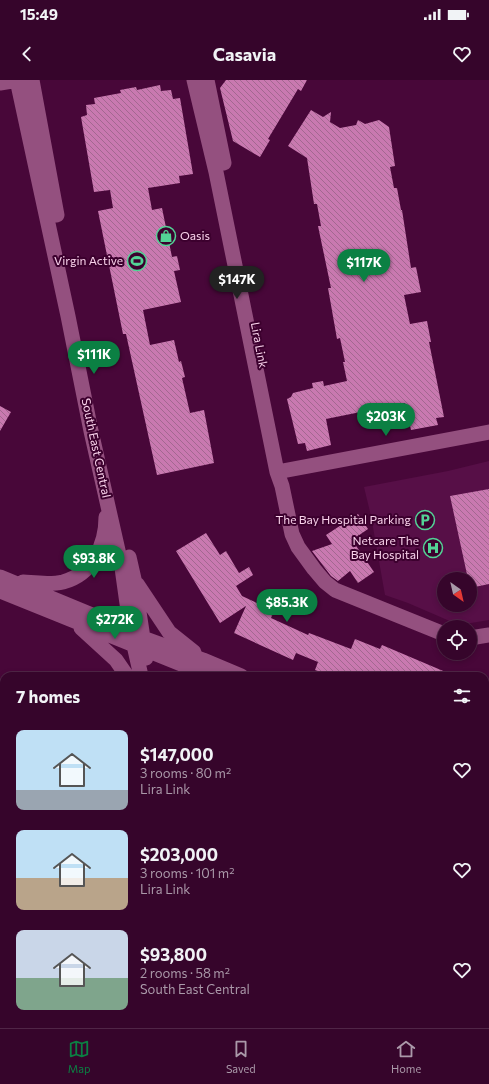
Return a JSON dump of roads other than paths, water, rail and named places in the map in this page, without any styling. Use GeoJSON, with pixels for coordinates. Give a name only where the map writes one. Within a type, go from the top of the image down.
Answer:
{"type":"FeatureCollection","features":[{"type":"Feature","properties":{"kind":"street","name":"South East Central"},"geometry":{"type":"LineString","coordinates":[[18,80],[105,495],[138,641],[149,672]]}},
{"type":"Feature","properties":{"kind":"street"},"geometry":{"type":"LineString","coordinates":[[0,84],[18,80]]}},
{"type":"Feature","properties":{"kind":"street","name":"South East Central"},"geometry":{"type":"LineString","coordinates":[[32,80],[80,338],[134,580],[141,672]]}},
{"type":"Feature","properties":{"kind":"street","name":"Lira Link"},"geometry":{"type":"LineString","coordinates":[[194,80],[216,172],[280,467]]}},
{"type":"Feature","properties":{"kind":"street","name":"Lira Link"},"geometry":{"type":"LineString","coordinates":[[207,80],[262,363],[280,467]]}},
{"type":"Feature","properties":{"kind":"street"},"geometry":{"type":"LineString","coordinates":[[280,467],[313,457],[489,425]]}},
{"type":"Feature","properties":{"kind":"street"},"geometry":{"type":"LineString","coordinates":[[280,467],[489,432]]}},
{"type":"Feature","properties":{"kind":"street"},"geometry":{"type":"LineString","coordinates":[[280,467],[282,486],[292,534],[304,557],[325,582],[335,590],[437,631]]}},
{"type":"Feature","properties":{"kind":"street"},"geometry":{"type":"LineString","coordinates":[[3,583],[58,583],[75,577],[87,568],[98,555],[104,539],[106,523],[105,495]]}},
{"type":"Feature","properties":{"kind":"street"},"geometry":{"type":"LineString","coordinates":[[134,580],[170,632],[203,660]]}},
{"type":"Feature","properties":{"kind":"street"},"geometry":{"type":"LineString","coordinates":[[3,583],[72,620],[203,660],[232,672]]}},
{"type":"Feature","properties":{"kind":"street"},"geometry":{"type":"LineString","coordinates":[[3,583],[104,620],[138,641],[203,672]]}},
{"type":"Feature","properties":{"kind":"street"},"geometry":{"type":"LineString","coordinates":[[72,620],[116,660],[124,672]]}},
{"type":"Feature","properties":{"kind":"street"},"geometry":{"type":"LineString","coordinates":[[477,637],[489,635]]}},
{"type":"Feature","properties":{"kind":"place","name":"Oasis"},"geometry":{"type":"Point","coordinates":[166,236]}},
{"type":"Feature","properties":{"kind":"place","name":"Virgin Active"},"geometry":{"type":"Point","coordinates":[137,261]}},
{"type":"Feature","properties":{"kind":"place","name":"The Bay Hospital Parking"},"geometry":{"type":"Point","coordinates":[425,520]}},
{"type":"Feature","properties":{"kind":"place","name":"Netcare The Bay Hospital"},"geometry":{"type":"Point","coordinates":[433,548]}}]}
